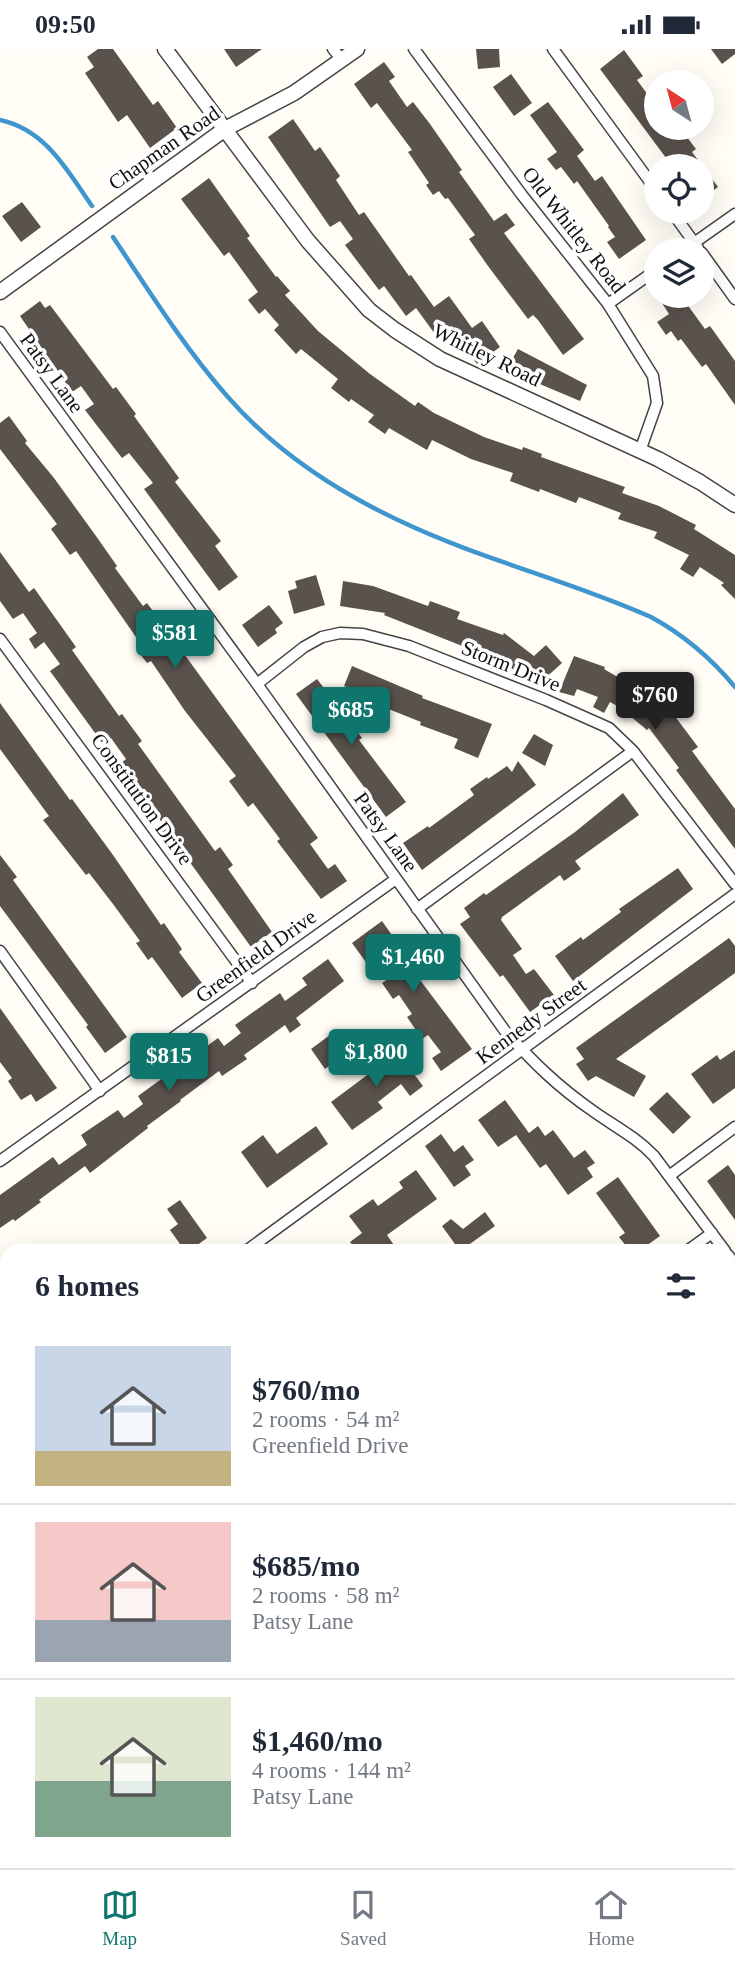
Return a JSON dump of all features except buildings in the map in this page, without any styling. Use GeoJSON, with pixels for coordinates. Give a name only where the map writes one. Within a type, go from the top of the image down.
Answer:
{"type":"FeatureCollection","features":[{"type":"Feature","properties":{"kind":"street","name":"Whitley Road"},"geometry":{"type":"LineString","coordinates":[[165,49],[308,241],[369,310],[440,359],[640,451],[700,482],[735,505]]}},
{"type":"Feature","properties":{"kind":"street","name":"Chapman Road"},"geometry":{"type":"LineString","coordinates":[[0,292],[225,129],[294,93],[337,55],[357,49]]}},
{"type":"Feature","properties":{"kind":"street","name":"Old Whitley Road"},"geometry":{"type":"LineString","coordinates":[[414,49],[522,195],[608,304],[653,376],[657,404],[640,451]]}},
{"type":"Feature","properties":{"kind":"street"},"geometry":{"type":"LineString","coordinates":[[553,49],[644,174]]}},
{"type":"Feature","properties":{"kind":"street"},"geometry":{"type":"LineString","coordinates":[[710,238],[735,214]]}},
{"type":"Feature","properties":{"kind":"street"},"geometry":{"type":"LineString","coordinates":[[714,270],[735,299]]}},
{"type":"Feature","properties":{"kind":"street"},"geometry":{"type":"LineString","coordinates":[[608,304],[644,278]]}},
{"type":"Feature","properties":{"kind":"street","name":"Patsy Lane"},"geometry":{"type":"LineString","coordinates":[[0,332],[257,684],[505,1031],[546,1076],[642,1143],[720,1244]]}},
{"type":"Feature","properties":{"kind":"street","name":"Storm Drive"},"geometry":{"type":"LineString","coordinates":[[257,684],[303,647],[321,637],[340,633],[363,634],[409,646],[610,728],[633,751],[735,884]]}},
{"type":"Feature","properties":{"kind":"street","name":"Constitution Drive"},"geometry":{"type":"LineString","coordinates":[[0,639],[252,983]]}},
{"type":"Feature","properties":{"kind":"street"},"geometry":{"type":"LineString","coordinates":[[417,909],[633,751]]}},
{"type":"Feature","properties":{"kind":"street","name":"Greenfield Drive"},"geometry":{"type":"LineString","coordinates":[[0,1161],[396,880]]}},
{"type":"Feature","properties":{"kind":"street","name":"Kennedy Street"},"geometry":{"type":"LineString","coordinates":[[256,1244],[735,894]]}},
{"type":"Feature","properties":{"kind":"street"},"geometry":{"type":"LineString","coordinates":[[0,951],[100,1091]]}},
{"type":"Feature","properties":{"kind":"street"},"geometry":{"type":"LineString","coordinates":[[669,1175],[735,1127]]}},
{"type":"Feature","properties":{"kind":"street"},"geometry":{"type":"LineString","coordinates":[[697,1244],[712,1233]]}},
{"type":"Feature","properties":{"kind":"waterway"},"geometry":{"type":"LineString","coordinates":[[0,120],[16,125],[43,142],[92,206]]}},
{"type":"Feature","properties":{"kind":"waterway"},"geometry":{"type":"LineString","coordinates":[[113,237],[167,318],[211,377],[245,416],[306,467],[351,496],[429,534],[651,617],[696,648],[735,687]]}}]}
